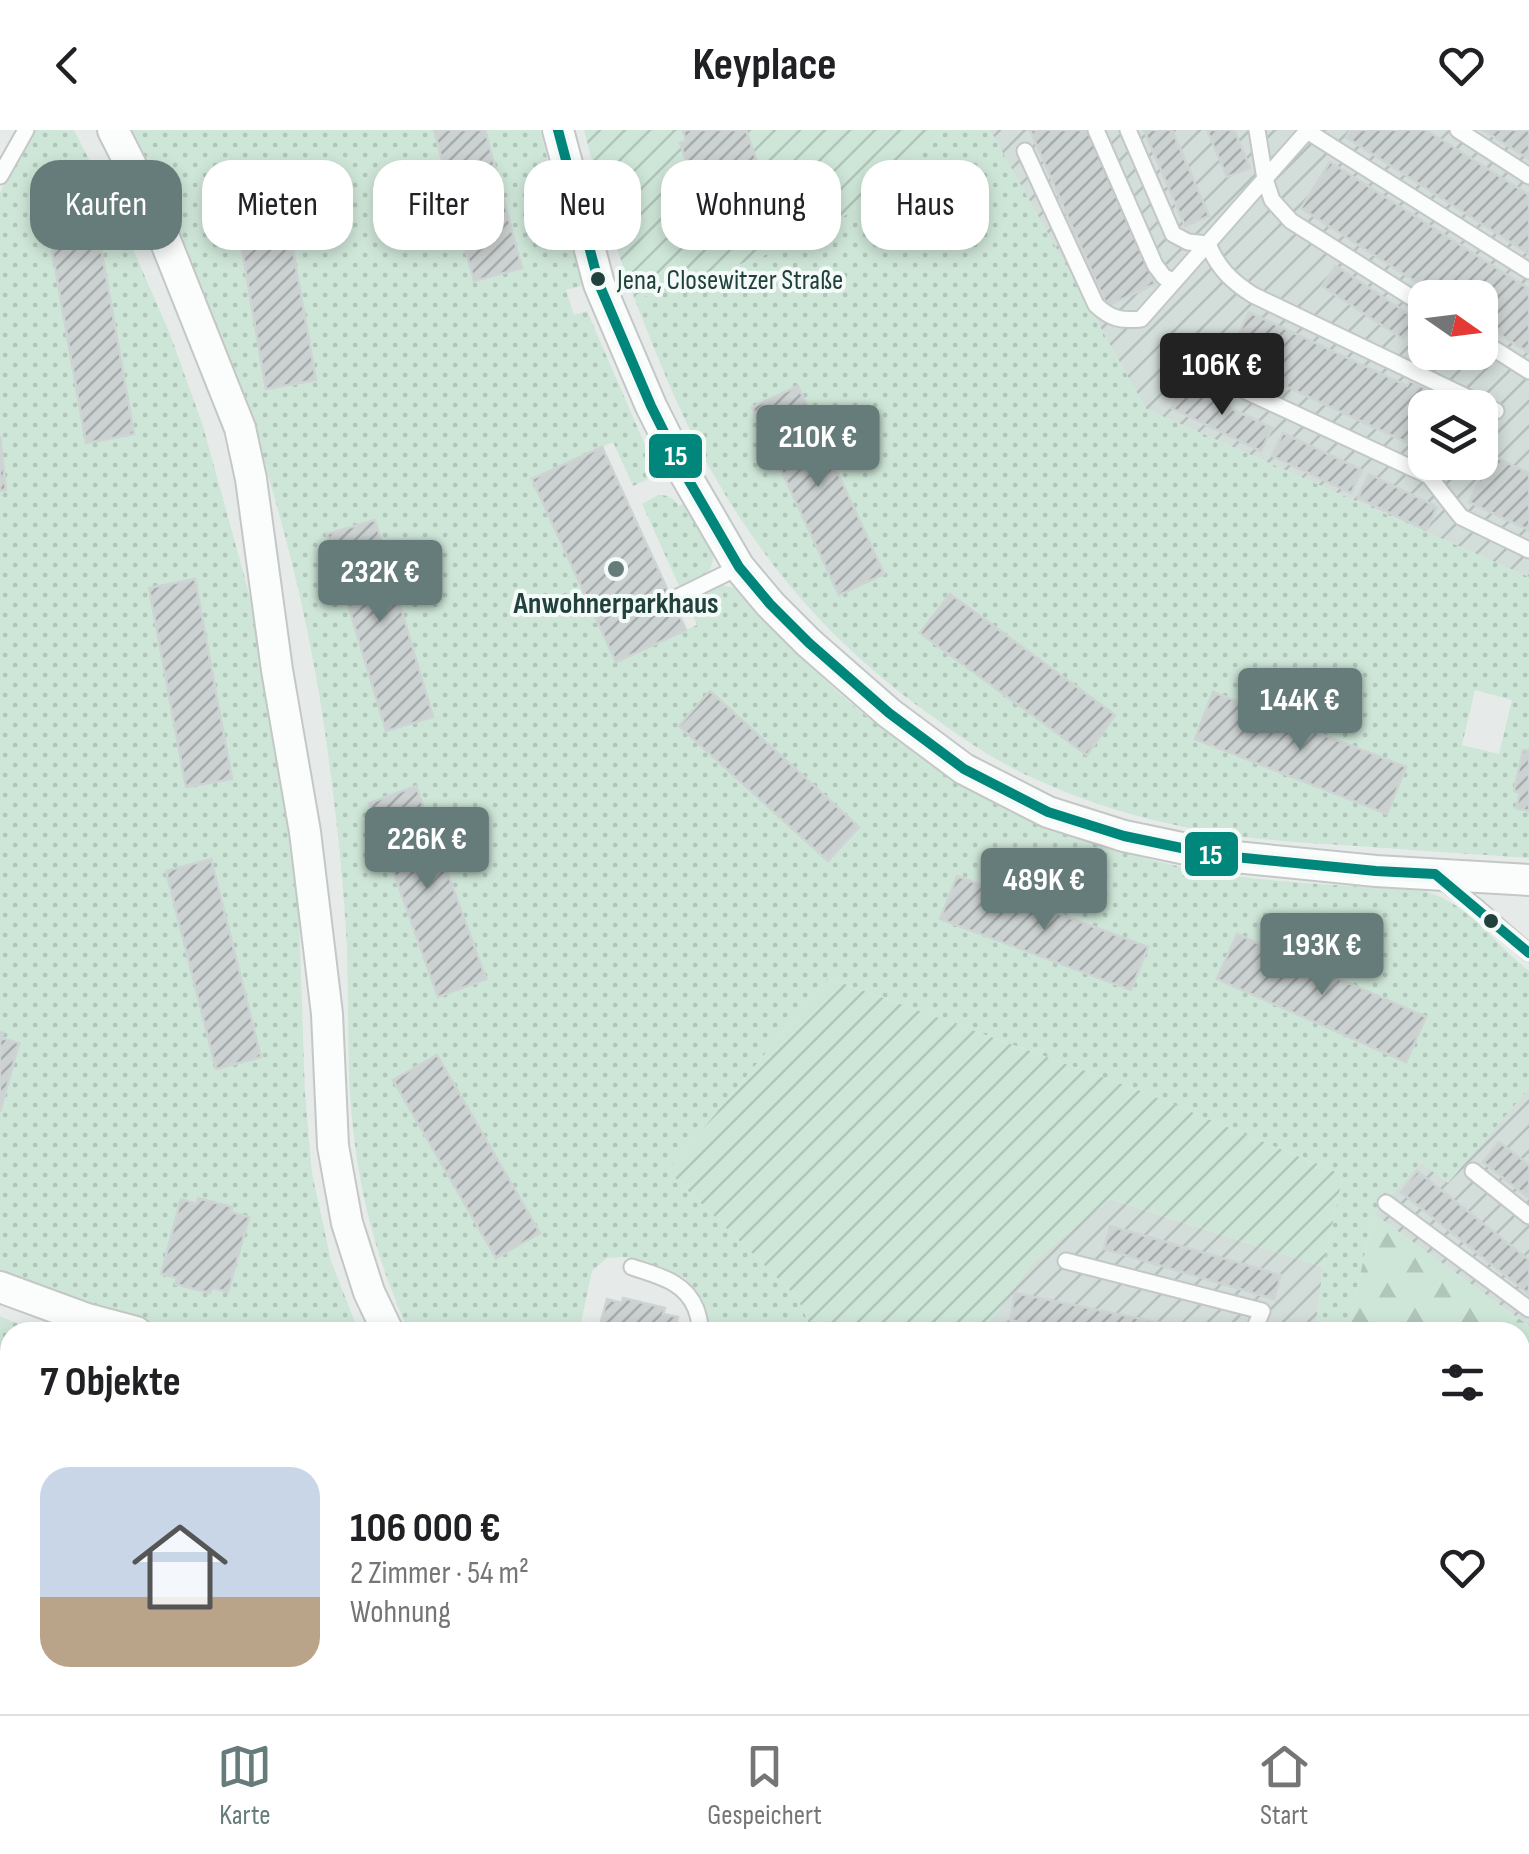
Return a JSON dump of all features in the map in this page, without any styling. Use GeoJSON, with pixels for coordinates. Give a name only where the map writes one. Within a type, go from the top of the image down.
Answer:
{"type":"FeatureCollection","features":[{"type":"Feature","properties":{"kind":"street"},"geometry":{"type":"LineString","coordinates":[[113,130],[151,206],[214,359],[244,445],[305,832],[326,1014],[333,1146],[347,1223],[369,1292],[383,1322]]}},
{"type":"Feature","properties":{"kind":"street"},"geometry":{"type":"LineString","coordinates":[[558,130],[599,284],[685,474],[739,566],[770,604],[889,713],[964,769],[1048,812],[1124,836],[1216,855],[1376,871],[1529,880]]}},
{"type":"Feature","properties":{"kind":"street"},"geometry":{"type":"LineString","coordinates":[[0,1286],[98,1322]]}},
{"type":"Feature","properties":{"kind":"lane"},"geometry":{"type":"LineString","coordinates":[[0,176],[26,130]]}},
{"type":"Feature","properties":{"kind":"lane"},"geometry":{"type":"LineString","coordinates":[[1096,130],[1154,265],[1164,278],[1174,281]]}},
{"type":"Feature","properties":{"kind":"lane"},"geometry":{"type":"LineString","coordinates":[[1128,130],[1173,234],[1188,242],[1208,244]]}},
{"type":"Feature","properties":{"kind":"lane"},"geometry":{"type":"LineString","coordinates":[[1257,130],[1272,200],[1291,222],[1408,295]]}},
{"type":"Feature","properties":{"kind":"lane"},"geometry":{"type":"LineString","coordinates":[[1458,130],[1529,176]]}},
{"type":"Feature","properties":{"kind":"lane"},"geometry":{"type":"LineString","coordinates":[[1025,152],[1096,306],[1109,317],[1125,321],[1141,319],[1308,131],[1529,271]]}},
{"type":"Feature","properties":{"kind":"lane"},"geometry":{"type":"LineString","coordinates":[[1208,244],[1216,263],[1252,296],[1451,390]]}},
{"type":"Feature","properties":{"kind":"lane"},"geometry":{"type":"LineString","coordinates":[[1498,351],[1529,371]]}},
{"type":"Feature","properties":{"kind":"lane"},"geometry":{"type":"LineString","coordinates":[[1222,380],[1429,476],[1461,517],[1529,550]]}},
{"type":"Feature","properties":{"kind":"lane"},"geometry":{"type":"LineString","coordinates":[[678,598],[739,566]]}},
{"type":"Feature","properties":{"kind":"lane"},"geometry":{"type":"LineString","coordinates":[[1434,874],[1529,953]]}},
{"type":"Feature","properties":{"kind":"lane"},"geometry":{"type":"LineString","coordinates":[[1473,1171],[1529,1216]]}},
{"type":"Feature","properties":{"kind":"lane"},"geometry":{"type":"LineString","coordinates":[[1386,1203],[1529,1309]]}},
{"type":"Feature","properties":{"kind":"lane"},"geometry":{"type":"LineString","coordinates":[[1066,1261],[1262,1311],[1257,1322]]}},
{"type":"Feature","properties":{"kind":"lane"},"geometry":{"type":"LineString","coordinates":[[632,1267],[676,1282],[693,1301],[701,1322]]}},
{"type":"Feature","properties":{"kind":"shaded area"},"geometry":{"type":"Polygon","coordinates":[[[990,130],[1529,130],[1529,577],[1146,409],[990,130]]]}},
{"type":"Feature","properties":{"kind":"shaded area"},"geometry":{"type":"Polygon","coordinates":[[[1529,1088],[1529,1322],[1523,1322],[1374,1214],[1421,1162],[1448,1182],[1529,1088]]]}},
{"type":"Feature","properties":{"kind":"shaded area"},"geometry":{"type":"Polygon","coordinates":[[[1110,1199],[1323,1267],[1316,1322],[989,1322],[1034,1261],[1110,1199]]]}},
{"type":"Feature","properties":{"kind":"green space"},"geometry":{"type":"Polygon","coordinates":[[[35,130],[74,130],[89,160],[30,160],[30,250],[52,250],[86,443],[134,434],[101,250],[133,250],[170,334],[203,426],[254,612],[285,784],[299,916],[312,1173],[331,1261],[355,1322],[134,1322],[0,1275],[0,1112],[19,1043],[1,1038],[0,1032],[0,491],[6,490],[0,436],[0,193],[35,130]],[[149,589],[186,787],[232,779],[149,589]],[[211,860],[166,872],[216,1068],[261,1056],[211,860]],[[199,1198],[197,1204],[181,1200],[175,1283],[209,1293],[212,1288],[228,1292],[248,1217],[231,1212],[232,1207],[199,1198]]]}},
{"type":"Feature","properties":{"kind":"green space"},"geometry":{"type":"Polygon","coordinates":[[[130,130],[434,130],[453,160],[373,160],[373,250],[504,250],[504,239],[522,267],[504,200],[504,160],[493,160],[485,130],[540,130],[548,160],[524,160],[524,250],[572,250],[585,285],[566,290],[574,315],[587,311],[656,470],[633,486],[613,442],[532,479],[616,662],[697,625],[686,600],[721,585],[742,589],[808,664],[856,708],[937,768],[1006,809],[1105,847],[1197,870],[1282,881],[1425,891],[1441,897],[1468,915],[1529,971],[1529,1088],[1448,1183],[1421,1163],[1374,1214],[1349,1322],[1316,1322],[1323,1267],[1343,1175],[1138,1090],[828,978],[668,1171],[797,1297],[808,1322],[706,1322],[704,1304],[685,1278],[626,1257],[607,1258],[592,1271],[581,1322],[405,1322],[375,1240],[352,1121],[340,855],[316,679],[280,517],[229,358],[182,242],[182,160],[144,160],[130,130]],[[202,160],[202,250],[242,250],[266,388],[316,379],[293,250],[353,250],[353,160],[202,160]],[[328,534],[386,731],[433,717],[328,534]],[[710,692],[679,726],[828,861],[859,828],[710,692]],[[416,786],[369,803],[438,996],[485,979],[416,786]],[[957,876],[940,918],[1131,990],[1147,947],[957,876]],[[1237,934],[1217,978],[1425,1017],[1237,934]],[[437,1056],[393,1081],[496,1258],[539,1233],[437,1056]]]}},
{"type":"Feature","properties":{"kind":"green space"},"geometry":{"type":"Polygon","coordinates":[[[584,130],[684,130],[686,141],[680,144],[686,160],[661,160],[661,250],[775,250],[635,300],[617,250],[641,250],[641,160],[592,160],[584,130]]]}},
{"type":"Feature","properties":{"kind":"green space"},"geometry":{"type":"Polygon","coordinates":[[[746,130],[947,130],[912,160],[861,160],[861,203],[841,217],[841,160],[756,160],[746,130]]]}},
{"type":"Feature","properties":{"kind":"green space"},"geometry":{"type":"Polygon","coordinates":[[[947,130],[990,130],[1146,409],[1529,577],[1529,751],[1523,750],[1514,791],[1520,793],[1517,808],[1529,811],[1529,858],[1242,837],[1116,810],[1052,786],[984,752],[906,697],[844,644],[766,556],[720,486],[684,418],[635,300],[775,250],[841,250],[841,217],[861,203],[861,250],[989,250],[989,160],[912,160],[947,130]],[[798,386],[752,407],[840,595],[884,573],[798,386]],[[950,594],[921,634],[1087,754],[1115,715],[950,594]],[[1475,690],[1462,745],[1499,754],[1512,700],[1475,690]],[[1213,693],[1195,739],[1387,814],[1405,767],[1213,693]]]}},
{"type":"Feature","properties":{"kind":"green space"},"geometry":{"type":"Polygon","coordinates":[[[658,495],[670,497],[679,506],[685,503],[712,550],[710,569],[703,577],[680,588],[642,504],[658,495]]]}},
{"type":"Feature","properties":{"kind":"green space"},"geometry":{"type":"Polygon","coordinates":[[[828,978],[1138,1090],[1343,1175],[1323,1267],[1111,1199],[1034,1261],[990,1322],[808,1322],[797,1297],[668,1171],[828,978]]]}},
{"type":"Feature","properties":{"kind":"green space"},"geometry":{"type":"Polygon","coordinates":[[[1374,1214],[1523,1322],[1349,1322],[1374,1214]]]}},
{"type":"Feature","properties":{"kind":"building"},"geometry":{"type":"Polygon","coordinates":[[[434,130],[485,130],[493,160],[442,160],[434,130]]]}},
{"type":"Feature","properties":{"kind":"building"},"geometry":{"type":"Polygon","coordinates":[[[684,130],[746,130],[756,160],[686,160],[680,143],[686,141],[684,130]]]}},
{"type":"Feature","properties":{"kind":"building"},"geometry":{"type":"Polygon","coordinates":[[[1030,130],[1088,130],[1155,284],[1107,306],[1030,130]]]}},
{"type":"Feature","properties":{"kind":"building"},"geometry":{"type":"Polygon","coordinates":[[[1144,130],[1172,130],[1209,216],[1185,226],[1144,130]]]}},
{"type":"Feature","properties":{"kind":"building"},"geometry":{"type":"Polygon","coordinates":[[[1207,130],[1234,130],[1250,168],[1227,177],[1207,130]]]}},
{"type":"Feature","properties":{"kind":"building"},"geometry":{"type":"Polygon","coordinates":[[[1350,130],[1426,130],[1529,195],[1529,254],[1346,137],[1350,130]]]}},
{"type":"Feature","properties":{"kind":"building"},"geometry":{"type":"Polygon","coordinates":[[[1483,130],[1529,130],[1529,159],[1483,130]]]}},
{"type":"Feature","properties":{"kind":"building"},"geometry":{"type":"Polygon","coordinates":[[[1330,162],[1529,289],[1529,353],[1498,333],[1498,280],[1413,280],[1301,208],[1330,162]]]}},
{"type":"Feature","properties":{"kind":"building"},"geometry":{"type":"Polygon","coordinates":[[[504,201],[522,268],[474,281],[466,250],[504,250],[504,201]]]}},
{"type":"Feature","properties":{"kind":"building"},"geometry":{"type":"Polygon","coordinates":[[[52,250],[101,250],[134,434],[86,443],[52,250]]]}},
{"type":"Feature","properties":{"kind":"building"},"geometry":{"type":"Polygon","coordinates":[[[242,250],[293,250],[316,380],[266,389],[242,250]]]}},
{"type":"Feature","properties":{"kind":"building"},"geometry":{"type":"Polygon","coordinates":[[[1336,266],[1408,314],[1408,331],[1403,339],[1322,286],[1336,266]]]}},
{"type":"Feature","properties":{"kind":"building"},"geometry":{"type":"Polygon","coordinates":[[[1249,312],[1407,386],[1410,381],[1429,390],[1408,390],[1408,443],[1227,359],[1249,312]]]}},
{"type":"Feature","properties":{"kind":"building"},"geometry":{"type":"Polygon","coordinates":[[[1182,385],[1272,428],[1261,451],[1171,408],[1182,385]]]}},
{"type":"Feature","properties":{"kind":"building"},"geometry":{"type":"Polygon","coordinates":[[[798,386],[884,574],[839,595],[752,407],[798,386]]]}},
{"type":"Feature","properties":{"kind":"building"},"geometry":{"type":"Polygon","coordinates":[[[1283,433],[1362,470],[1351,493],[1272,456],[1283,433]]]}},
{"type":"Feature","properties":{"kind":"building"},"geometry":{"type":"Polygon","coordinates":[[[0,436],[6,490],[0,491],[0,436]]]}},
{"type":"Feature","properties":{"kind":"building","name":"Anwohnerparkhaus"},"geometry":{"type":"Polygon","coordinates":[[[602,447],[686,630],[616,662],[532,479],[602,447]]]}},
{"type":"Feature","properties":{"kind":"building"},"geometry":{"type":"Polygon","coordinates":[[[1498,458],[1529,473],[1529,530],[1469,502],[1479,480],[1498,480],[1498,458]]]}},
{"type":"Feature","properties":{"kind":"building"},"geometry":{"type":"Polygon","coordinates":[[[1369,474],[1437,507],[1426,530],[1358,498],[1369,474]]]}},
{"type":"Feature","properties":{"kind":"building"},"geometry":{"type":"Polygon","coordinates":[[[375,520],[433,717],[386,731],[327,534],[375,520]]]}},
{"type":"Feature","properties":{"kind":"building"},"geometry":{"type":"Polygon","coordinates":[[[195,579],[232,779],[186,787],[149,588],[195,579]]]}},
{"type":"Feature","properties":{"kind":"building"},"geometry":{"type":"Polygon","coordinates":[[[950,594],[1115,715],[1087,755],[920,633],[950,594]]]}},
{"type":"Feature","properties":{"kind":"building"},"geometry":{"type":"Polygon","coordinates":[[[710,691],[859,827],[828,861],[679,726],[710,691]]]}},
{"type":"Feature","properties":{"kind":"building"},"geometry":{"type":"Polygon","coordinates":[[[1213,692],[1406,767],[1387,814],[1195,739],[1213,692]]]}},
{"type":"Feature","properties":{"kind":"building"},"geometry":{"type":"Polygon","coordinates":[[[1523,750],[1529,751],[1529,811],[1516,808],[1520,793],[1514,791],[1523,750]]]}},
{"type":"Feature","properties":{"kind":"building"},"geometry":{"type":"Polygon","coordinates":[[[416,786],[486,979],[438,997],[369,803],[416,786]]]}},
{"type":"Feature","properties":{"kind":"building"},"geometry":{"type":"Polygon","coordinates":[[[211,859],[261,1057],[216,1069],[166,871],[211,859]]]}},
{"type":"Feature","properties":{"kind":"building"},"geometry":{"type":"Polygon","coordinates":[[[957,876],[1148,947],[1131,990],[940,919],[957,876]]]}},
{"type":"Feature","properties":{"kind":"building"},"geometry":{"type":"Polygon","coordinates":[[[1237,934],[1426,1017],[1406,1062],[1217,979],[1237,934]]]}},
{"type":"Feature","properties":{"kind":"building"},"geometry":{"type":"Polygon","coordinates":[[[0,1032],[1,1038],[19,1043],[0,1112],[0,1032]]]}},
{"type":"Feature","properties":{"kind":"building"},"geometry":{"type":"Polygon","coordinates":[[[437,1055],[540,1233],[496,1258],[393,1080],[437,1055]]]}},
{"type":"Feature","properties":{"kind":"building"},"geometry":{"type":"Polygon","coordinates":[[[1499,1142],[1529,1165],[1529,1198],[1483,1162],[1499,1142]]]}},
{"type":"Feature","properties":{"kind":"building"},"geometry":{"type":"Polygon","coordinates":[[[1417,1171],[1529,1260],[1529,1294],[1401,1192],[1417,1171]]]}},
{"type":"Feature","properties":{"kind":"building"},"geometry":{"type":"Polygon","coordinates":[[[198,1198],[232,1207],[231,1212],[249,1217],[228,1292],[212,1288],[210,1293],[175,1284],[177,1278],[161,1274],[181,1199],[197,1204],[198,1198]]]}},
{"type":"Feature","properties":{"kind":"building"},"geometry":{"type":"Polygon","coordinates":[[[1110,1226],[1281,1275],[1274,1299],[1104,1249],[1110,1226]]]}},
{"type":"Feature","properties":{"kind":"building"},"geometry":{"type":"Polygon","coordinates":[[[1015,1293],[1156,1322],[1020,1322],[1010,1320],[1015,1293]]]}},
{"type":"Feature","properties":{"kind":"building"},"geometry":{"type":"Polygon","coordinates":[[[623,1298],[665,1308],[663,1314],[678,1317],[677,1322],[601,1322],[607,1299],[622,1303],[623,1298]]]}},
{"type":"Feature","properties":{"kind":"transit line","name":"15"},"geometry":{"type":"LineString","coordinates":[[558,130],[599,284],[685,474],[739,567],[770,604],[889,713],[964,769],[1048,812],[1124,836],[1215,855],[1435,874],[1529,953]]}},
{"type":"Feature","properties":{"kind":"place","name":"Jena, Closewitzer Straße"},"geometry":{"type":"Point","coordinates":[598,279]}},
{"type":"Feature","properties":{"kind":"place","name":"Anwohnerparkhaus"},"geometry":{"type":"Point","coordinates":[616,569]}}]}
